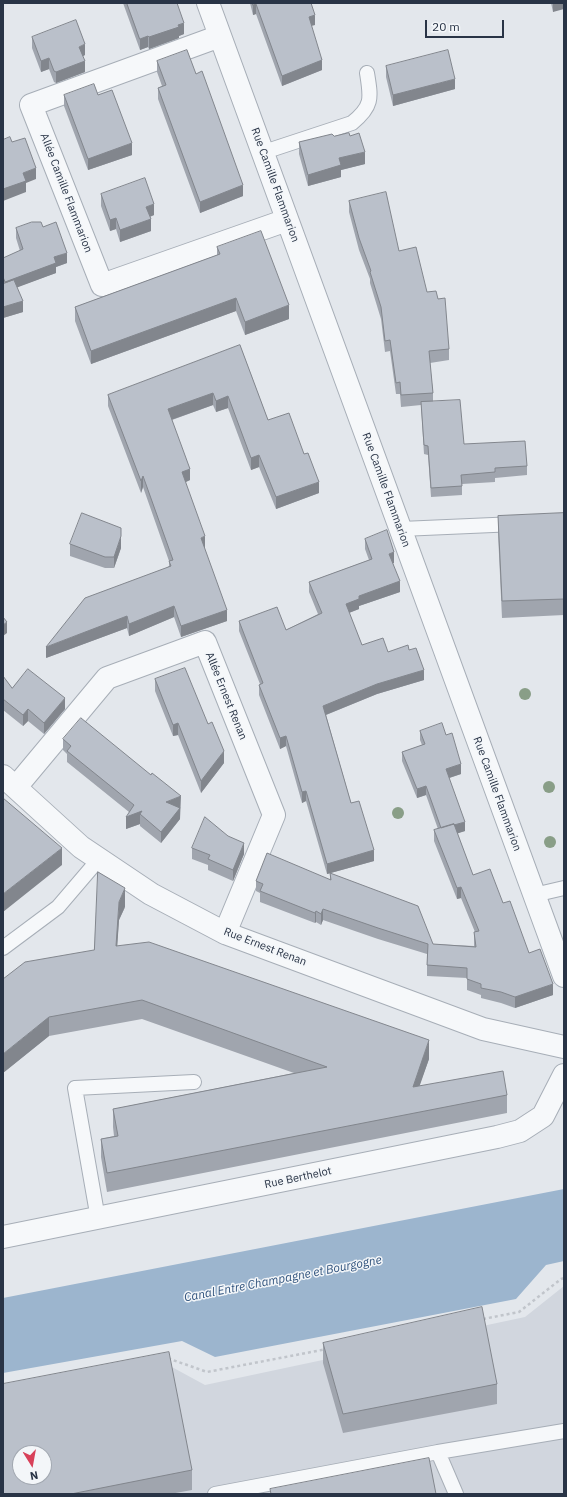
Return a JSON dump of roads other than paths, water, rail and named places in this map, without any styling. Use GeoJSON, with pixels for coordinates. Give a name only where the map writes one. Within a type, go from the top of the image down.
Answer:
{"type":"FeatureCollection","features":[{"type":"Feature","properties":{"kind":"street","name":"Rue Camille Flammarion"},"geometry":{"type":"LineString","coordinates":[[208,3],[264,152],[287,220],[564,976]]}},
{"type":"Feature","properties":{"kind":"street","name":"Allée Camille Flammarion"},"geometry":{"type":"LineString","coordinates":[[220,36],[31,105],[102,285],[287,220]]}},
{"type":"Feature","properties":{"kind":"street","name":"Allée Ernest Renan"},"geometry":{"type":"LineString","coordinates":[[9,781],[107,678],[204,642],[274,815],[225,933]]}},
{"type":"Feature","properties":{"kind":"street","name":"Rue Ernest Renan"},"geometry":{"type":"LineString","coordinates":[[9,781],[81,847],[151,894],[225,933],[483,1029],[564,1047]]}},
{"type":"Feature","properties":{"kind":"street","name":"Rue Berthelot"},"geometry":{"type":"LineString","coordinates":[[3,1238],[520,1131],[543,1116],[564,1075]]}},
{"type":"Feature","properties":{"kind":"lane"},"geometry":{"type":"LineString","coordinates":[[264,152],[352,123],[358,118],[370,102],[367,74]]}},
{"type":"Feature","properties":{"kind":"lane"},"geometry":{"type":"LineString","coordinates":[[400,529],[533,523]]}},
{"type":"Feature","properties":{"kind":"lane"},"geometry":{"type":"LineString","coordinates":[[3,948],[58,907],[99,859]]}},
{"type":"Feature","properties":{"kind":"lane"},"geometry":{"type":"LineString","coordinates":[[534,895],[564,888]]}},
{"type":"Feature","properties":{"kind":"lane"},"geometry":{"type":"LineString","coordinates":[[98,1219],[75,1088],[194,1082]]}},
{"type":"Feature","properties":{"kind":"lane"},"geometry":{"type":"LineString","coordinates":[[215,1494],[438,1452],[564,1431]]}},
{"type":"Feature","properties":{"kind":"lane"},"geometry":{"type":"LineString","coordinates":[[438,1452],[456,1494]]}},
{"type":"Feature","properties":{"kind":"water","name":"Canal Entre Champagne et Bourgogne"},"geometry":{"type":"Polygon","coordinates":[[[564,1189],[564,1261],[546,1265],[516,1299],[215,1357],[182,1341],[3,1373],[3,1298],[564,1189]]]}}]}
